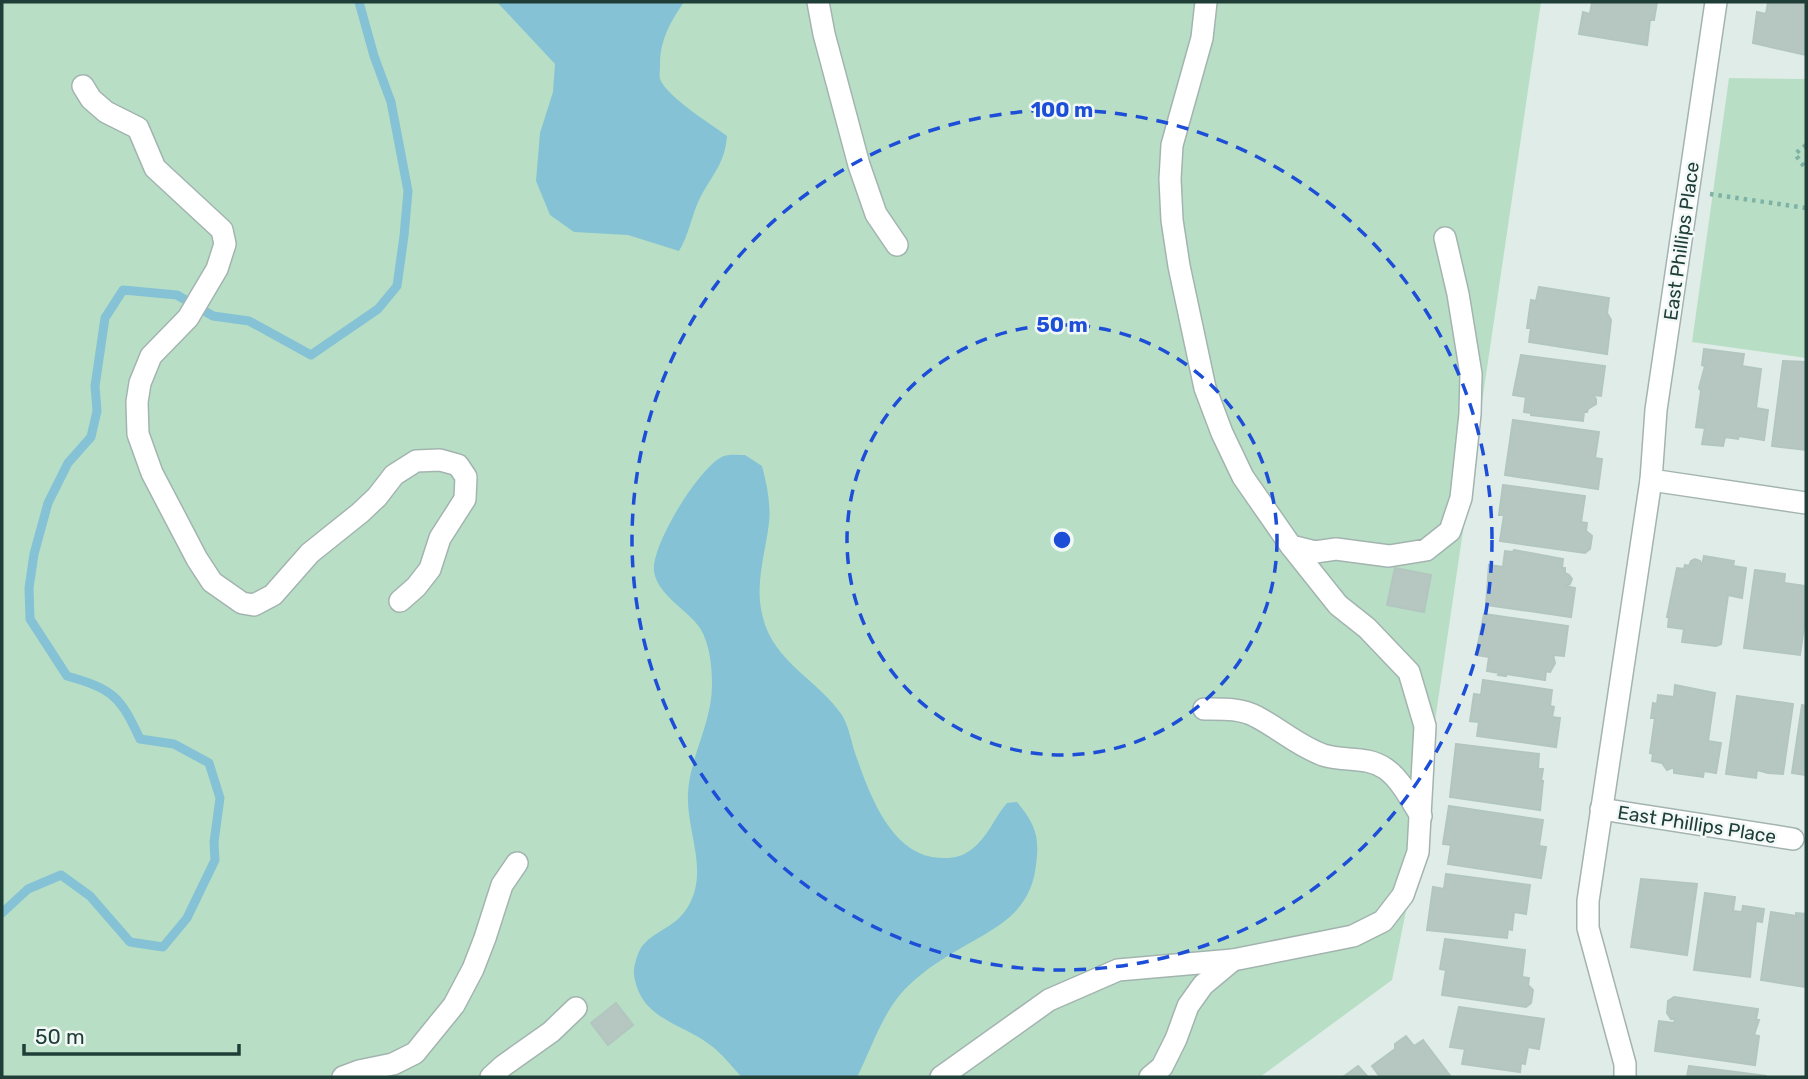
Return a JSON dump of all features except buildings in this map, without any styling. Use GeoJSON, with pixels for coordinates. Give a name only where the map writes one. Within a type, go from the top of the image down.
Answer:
{"type":"FeatureCollection","features":[{"type":"Feature","properties":{"kind":"street"},"geometry":{"type":"LineString","coordinates":[[818,2],[859,165],[876,214],[897,245]]}},
{"type":"Feature","properties":{"kind":"street"},"geometry":{"type":"LineString","coordinates":[[941,1077],[1049,1000],[1118,970],[1233,960],[1353,936],[1383,921],[1404,895],[1418,852],[1425,726],[1409,672],[1367,628],[1338,605],[1291,546],[1242,477],[1205,388],[1179,266],[1171,206],[1172,145],[1202,38],[1206,2]]}},
{"type":"Feature","properties":{"kind":"street","name":"East Phillips Place"},"geometry":{"type":"LineString","coordinates":[[1625,1077],[1625,1064],[1588,928],[1588,901],[1651,480],[1656,410],[1716,2]]}},
{"type":"Feature","properties":{"kind":"street"},"geometry":{"type":"LineString","coordinates":[[83,86],[91,99],[106,112],[138,128],[155,168],[222,230],[225,244],[217,269],[188,318],[151,356],[140,383],[137,402],[138,434],[152,473],[197,559],[212,582],[242,603],[254,605],[273,595],[310,553],[377,496],[394,475],[416,461],[440,460],[458,465],[466,477],[465,499],[440,538],[430,569],[400,601]]}},
{"type":"Feature","properties":{"kind":"street"},"geometry":{"type":"LineString","coordinates":[[1291,546],[1315,552],[1355,550],[1389,556],[1426,550],[1450,531],[1463,487],[1471,374],[1458,294],[1445,238]]}},
{"type":"Feature","properties":{"kind":"street"},"geometry":{"type":"LineString","coordinates":[[1651,480],[1806,503]]}},
{"type":"Feature","properties":{"kind":"street"},"geometry":{"type":"LineString","coordinates":[[1204,709],[1228,708],[1255,715],[1299,745],[1326,756],[1365,759],[1386,769],[1402,786],[1421,816]]}},
{"type":"Feature","properties":{"kind":"street","name":"East Phillips Place"},"geometry":{"type":"LineString","coordinates":[[1601,809],[1793,839]]}},
{"type":"Feature","properties":{"kind":"street"},"geometry":{"type":"LineString","coordinates":[[343,1077],[393,1064],[415,1053],[454,1005],[473,969],[502,885],[517,863]]}},
{"type":"Feature","properties":{"kind":"street"},"geometry":{"type":"LineString","coordinates":[[1150,1077],[1161,1067],[1176,1039],[1188,1006],[1202,985],[1233,960]]}},
{"type":"Feature","properties":{"kind":"street"},"geometry":{"type":"LineString","coordinates":[[491,1077],[551,1032],[576,1008]]}},
{"type":"Feature","properties":{"kind":"path"},"geometry":{"type":"LineString","coordinates":[[1806,145],[1795,154],[1806,169]]}},
{"type":"Feature","properties":{"kind":"path"},"geometry":{"type":"LineString","coordinates":[[1688,191],[1806,208]]}},
{"type":"Feature","properties":{"kind":"green space"},"geometry":{"type":"Polygon","coordinates":[[[2,2],[1541,2],[1421,816],[1418,852],[1392,980],[1260,1077],[2,1077],[2,2]]]}},
{"type":"Feature","properties":{"kind":"green space"},"geometry":{"type":"Polygon","coordinates":[[[1729,78],[1806,79],[1806,358],[1692,342],[1729,78]]]}},
{"type":"Feature","properties":{"kind":"water"},"geometry":{"type":"Polygon","coordinates":[[[497,2],[684,2],[663,41],[660,79],[680,102],[727,136],[720,162],[699,200],[679,251],[628,235],[574,232],[550,215],[536,181],[540,133],[553,92],[555,64],[497,2]]]}},
{"type":"Feature","properties":{"kind":"water"},"geometry":{"type":"Polygon","coordinates":[[[745,455],[762,466],[768,494],[769,523],[760,594],[763,618],[777,647],[842,715],[873,798],[891,829],[916,852],[937,858],[958,856],[978,844],[1007,803],[1017,802],[1035,831],[1036,865],[1025,900],[1002,923],[938,962],[905,989],[884,1020],[857,1077],[742,1077],[713,1047],[654,1011],[638,990],[634,975],[641,947],[680,917],[690,903],[695,889],[697,862],[688,793],[709,713],[712,685],[710,656],[703,634],[656,580],[655,559],[660,543],[679,507],[703,474],[724,456],[745,455]]]}},
{"type":"Feature","properties":{"kind":"waterway"},"geometry":{"type":"LineString","coordinates":[[2,913],[28,889],[61,875],[90,896],[130,942],[163,947],[187,918],[215,860],[214,842],[220,798],[209,763],[174,744],[140,739],[127,713],[113,696],[95,685],[67,676],[30,619],[29,588],[34,554],[48,503],[68,463],[91,437],[97,411],[95,386],[105,318],[123,290],[177,295],[213,316],[249,321],[311,355],[378,309],[397,286],[408,191],[391,102],[374,56],[359,2]]}}]}
